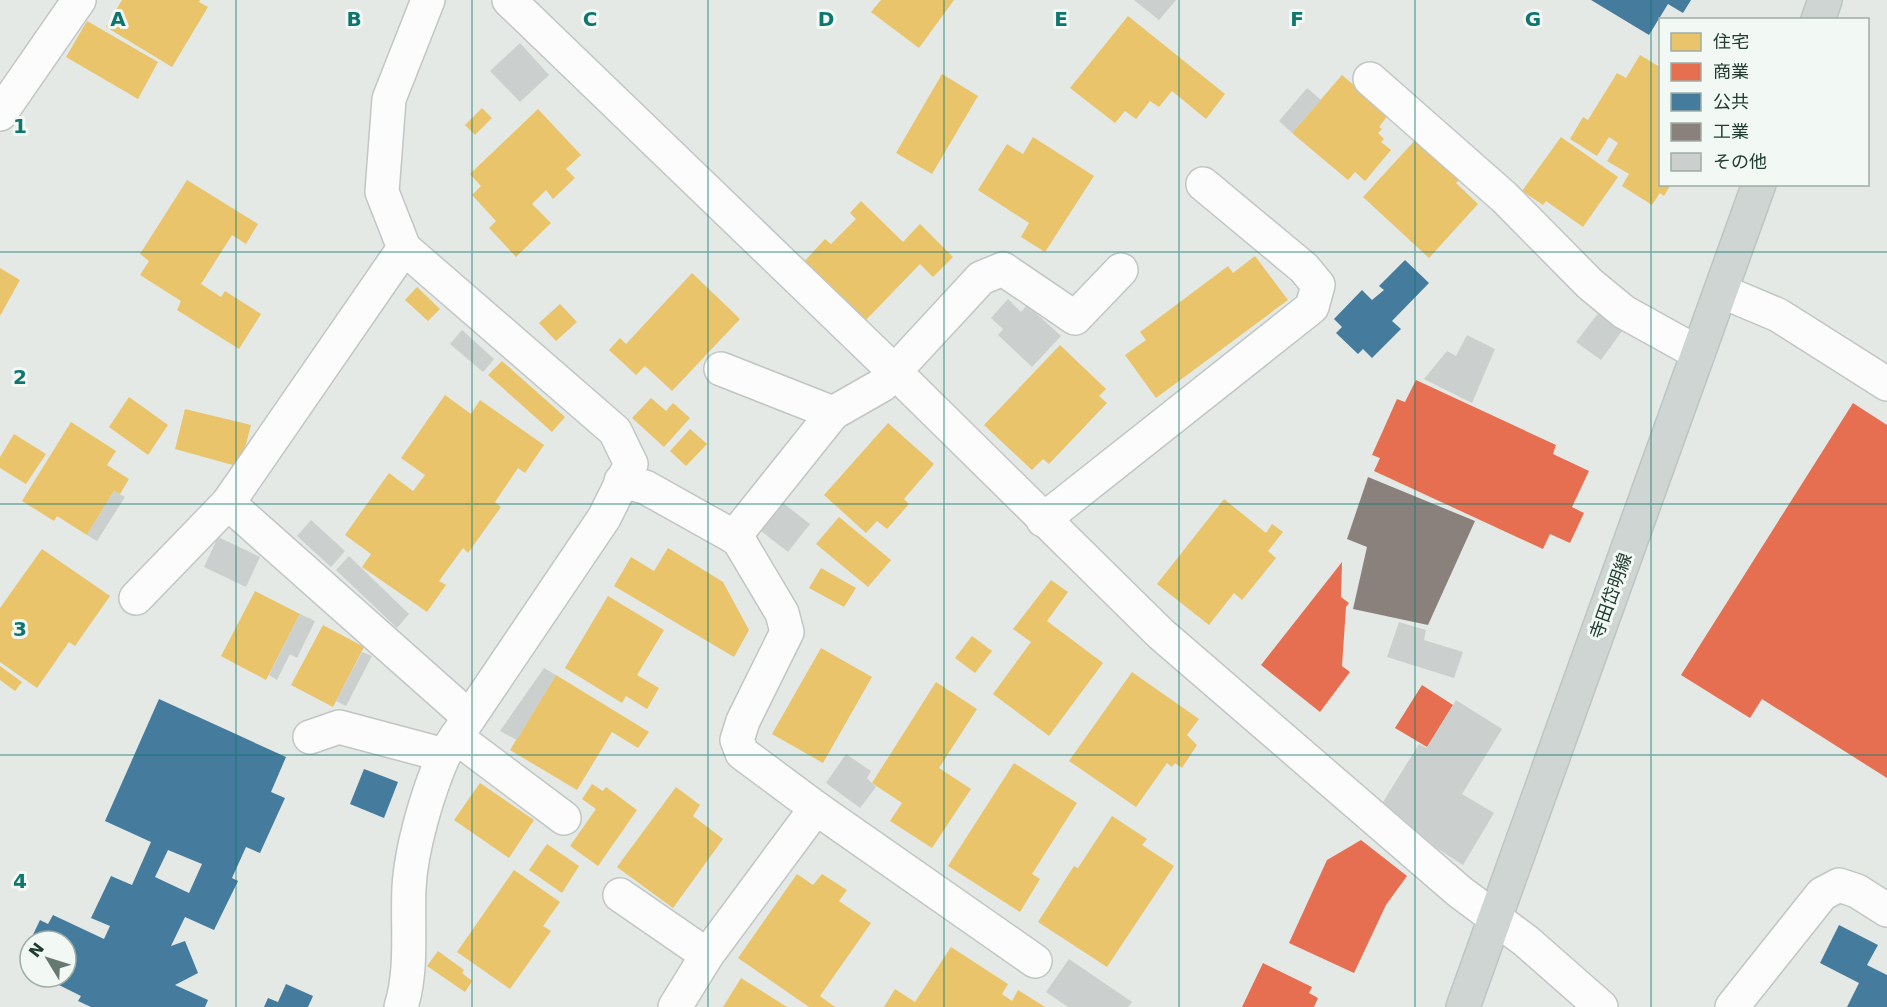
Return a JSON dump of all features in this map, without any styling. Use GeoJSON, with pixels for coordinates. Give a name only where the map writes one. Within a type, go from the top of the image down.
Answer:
{"type":"FeatureCollection","features":[{"type":"Feature","properties":{"kind":"main road"},"geometry":{"type":"LineString","coordinates":[[1819,18],[1825,0]]}},
{"type":"Feature","properties":{"kind":"main road","name":"寺田岱明線"},"geometry":{"type":"LineString","coordinates":[[1463,1007],[1758,186]]}},
{"type":"Feature","properties":{"kind":"street"},"geometry":{"type":"LineString","coordinates":[[0,114],[79,0]]}},
{"type":"Feature","properties":{"kind":"street"},"geometry":{"type":"LineString","coordinates":[[401,1007],[407,988],[409,885],[428,791],[457,736],[604,518],[631,464],[615,431],[404,248],[382,192],[389,99],[428,0]]}},
{"type":"Feature","properties":{"kind":"street"},"geometry":{"type":"LineString","coordinates":[[508,0],[895,372],[1161,634],[1460,892],[1526,941],[1601,1007]]}},
{"type":"Feature","properties":{"kind":"street"},"geometry":{"type":"LineString","coordinates":[[1370,79],[1504,197],[1590,284],[1624,312],[1698,353]]}},
{"type":"Feature","properties":{"kind":"street"},"geometry":{"type":"LineString","coordinates":[[1043,520],[1312,307],[1318,285],[1304,268],[1203,184]]}},
{"type":"Feature","properties":{"kind":"street"},"geometry":{"type":"LineString","coordinates":[[136,598],[228,503],[404,248]]}},
{"type":"Feature","properties":{"kind":"street"},"geometry":{"type":"LineString","coordinates":[[735,537],[833,413],[882,385],[981,278],[1003,269],[1075,318],[1121,270]]}},
{"type":"Feature","properties":{"kind":"street"},"geometry":{"type":"LineString","coordinates":[[1721,291],[1778,315],[1887,384]]}},
{"type":"Feature","properties":{"kind":"street"},"geometry":{"type":"LineString","coordinates":[[721,369],[833,413]]}},
{"type":"Feature","properties":{"kind":"street"},"geometry":{"type":"LineString","coordinates":[[621,481],[645,488],[735,537],[782,613],[787,632],[743,721],[737,740],[742,753],[816,808],[1035,961]]}},
{"type":"Feature","properties":{"kind":"street"},"geometry":{"type":"LineString","coordinates":[[228,503],[457,736],[564,818]]}},
{"type":"Feature","properties":{"kind":"street"},"geometry":{"type":"LineString","coordinates":[[310,737],[339,727],[457,736]]}},
{"type":"Feature","properties":{"kind":"street"},"geometry":{"type":"LineString","coordinates":[[675,1007],[707,955],[816,808]]}},
{"type":"Feature","properties":{"kind":"street"},"geometry":{"type":"LineString","coordinates":[[1732,1007],[1822,894],[1839,885],[1857,891],[1887,910]]}},
{"type":"Feature","properties":{"kind":"street"},"geometry":{"type":"LineString","coordinates":[[620,895],[707,955]]}},
{"type":"Feature","properties":{"kind":"building: 住宅"},"geometry":{"type":"Polygon","coordinates":[[[122,0],[200,0],[199,2],[208,7],[172,67],[106,27],[122,0]]]}},
{"type":"Feature","properties":{"kind":"building: 住宅"},"geometry":{"type":"Polygon","coordinates":[[[881,0],[954,0],[919,48],[871,12],[881,0]]]}},
{"type":"Feature","properties":{"kind":"building: 住宅"},"geometry":{"type":"Polygon","coordinates":[[[1128,16],[1225,94],[1206,119],[1172,91],[1159,107],[1150,101],[1136,119],[1125,111],[1115,123],[1070,88],[1128,16]]]}},
{"type":"Feature","properties":{"kind":"building: 住宅"},"geometry":{"type":"Polygon","coordinates":[[[87,21],[158,62],[138,99],[66,57],[87,21]]]}},
{"type":"Feature","properties":{"kind":"building: 住宅"},"geometry":{"type":"Polygon","coordinates":[[[1640,55],[1659,66],[1659,186],[1670,186],[1664,196],[1660,193],[1652,205],[1622,186],[1629,174],[1607,161],[1618,143],[1609,137],[1597,156],[1570,139],[1583,117],[1588,120],[1617,73],[1626,78],[1640,55]]]}},
{"type":"Feature","properties":{"kind":"building: 住宅"},"geometry":{"type":"Polygon","coordinates":[[[942,74],[978,96],[932,174],[896,153],[942,74]]]}},
{"type":"Feature","properties":{"kind":"building: 住宅"},"geometry":{"type":"Polygon","coordinates":[[[1342,75],[1388,115],[1379,127],[1382,129],[1378,133],[1384,139],[1381,142],[1391,150],[1365,181],[1355,172],[1348,180],[1292,133],[1342,75]]]}},
{"type":"Feature","properties":{"kind":"building: 住宅"},"geometry":{"type":"Polygon","coordinates":[[[482,108],[492,118],[475,135],[465,125],[482,108]]]}},
{"type":"Feature","properties":{"kind":"building: 住宅"},"geometry":{"type":"Polygon","coordinates":[[[538,109],[581,155],[566,169],[575,178],[553,199],[546,190],[532,204],[551,223],[516,257],[489,228],[496,221],[472,195],[481,186],[470,174],[538,109]]]}},
{"type":"Feature","properties":{"kind":"building: 住宅"},"geometry":{"type":"Polygon","coordinates":[[[1033,137],[1094,176],[1045,252],[1021,237],[1029,223],[978,190],[1007,144],[1023,154],[1033,137]]]}},
{"type":"Feature","properties":{"kind":"building: 住宅"},"geometry":{"type":"Polygon","coordinates":[[[1561,137],[1618,177],[1583,227],[1546,201],[1543,205],[1522,191],[1561,137]]]}},
{"type":"Feature","properties":{"kind":"building: 住宅"},"geometry":{"type":"Polygon","coordinates":[[[1417,138],[1461,178],[1456,183],[1478,204],[1429,258],[1363,197],[1417,138]]]}},
{"type":"Feature","properties":{"kind":"building: 住宅"},"geometry":{"type":"Polygon","coordinates":[[[187,180],[258,224],[246,244],[232,235],[201,284],[221,297],[225,291],[261,314],[239,349],[177,310],[181,301],[140,275],[149,261],[140,254],[187,180]]]}},
{"type":"Feature","properties":{"kind":"building: 住宅"},"geometry":{"type":"Polygon","coordinates":[[[861,201],[903,242],[920,224],[953,257],[933,277],[920,264],[863,323],[802,264],[825,239],[831,244],[856,219],[850,213],[861,201]]]}},
{"type":"Feature","properties":{"kind":"building: 住宅"},"geometry":{"type":"Polygon","coordinates":[[[1255,256],[1288,300],[1156,398],[1125,355],[1146,340],[1140,332],[1228,266],[1233,273],[1255,256]]]}},
{"type":"Feature","properties":{"kind":"building: 住宅"},"geometry":{"type":"Polygon","coordinates":[[[0,268],[20,280],[0,316],[0,268]]]}},
{"type":"Feature","properties":{"kind":"building: 住宅"},"geometry":{"type":"Polygon","coordinates":[[[692,273],[740,319],[672,391],[645,366],[636,375],[609,350],[620,338],[626,344],[692,273]]]}},
{"type":"Feature","properties":{"kind":"building: 住宅"},"geometry":{"type":"Polygon","coordinates":[[[417,287],[440,309],[428,321],[405,300],[417,287]]]}},
{"type":"Feature","properties":{"kind":"building: 住宅"},"geometry":{"type":"Polygon","coordinates":[[[560,304],[577,322],[556,341],[539,323],[560,304]]]}},
{"type":"Feature","properties":{"kind":"building: 住宅"},"geometry":{"type":"Polygon","coordinates":[[[1060,345],[1106,389],[1099,396],[1107,403],[1049,464],[1043,459],[1032,470],[984,425],[1060,345]]]}},
{"type":"Feature","properties":{"kind":"building: 住宅"},"geometry":{"type":"Polygon","coordinates":[[[502,361],[565,417],[552,432],[488,375],[502,361]]]}},
{"type":"Feature","properties":{"kind":"building: 住宅"},"geometry":{"type":"Polygon","coordinates":[[[445,395],[471,414],[480,400],[544,445],[525,473],[518,468],[495,502],[501,507],[468,553],[463,548],[439,581],[446,585],[427,612],[362,567],[371,554],[345,535],[389,473],[413,491],[425,475],[401,458],[445,395]]]}},
{"type":"Feature","properties":{"kind":"building: 住宅"},"geometry":{"type":"Polygon","coordinates":[[[129,397],[168,425],[148,455],[109,427],[129,397]]]}},
{"type":"Feature","properties":{"kind":"building: 住宅"},"geometry":{"type":"Polygon","coordinates":[[[651,398],[666,411],[673,403],[690,418],[664,447],[632,418],[651,398]]]}},
{"type":"Feature","properties":{"kind":"building: 住宅"},"geometry":{"type":"Polygon","coordinates":[[[185,409],[251,425],[240,467],[175,449],[185,409]]]}},
{"type":"Feature","properties":{"kind":"building: 住宅"},"geometry":{"type":"Polygon","coordinates":[[[71,422],[116,451],[107,465],[129,479],[120,494],[114,491],[87,535],[57,516],[54,521],[22,501],[71,422]]]}},
{"type":"Feature","properties":{"kind":"building: 住宅"},"geometry":{"type":"Polygon","coordinates":[[[888,423],[934,464],[904,499],[909,504],[887,529],[877,521],[866,533],[824,495],[888,423]]]}},
{"type":"Feature","properties":{"kind":"building: 住宅"},"geometry":{"type":"Polygon","coordinates":[[[690,429],[707,444],[686,466],[670,451],[690,429]]]}},
{"type":"Feature","properties":{"kind":"building: 住宅"},"geometry":{"type":"Polygon","coordinates":[[[14,434],[46,454],[26,484],[0,468],[0,457],[14,434]]]}},
{"type":"Feature","properties":{"kind":"building: 住宅"},"geometry":{"type":"Polygon","coordinates":[[[1224,499],[1266,533],[1272,524],[1283,532],[1268,551],[1276,558],[1242,600],[1234,593],[1209,625],[1157,584],[1224,499]]]}},
{"type":"Feature","properties":{"kind":"building: 住宅"},"geometry":{"type":"Polygon","coordinates":[[[839,517],[891,560],[868,587],[816,544],[839,517]]]}},
{"type":"Feature","properties":{"kind":"building: 住宅"},"geometry":{"type":"Polygon","coordinates":[[[668,548],[723,582],[749,630],[734,657],[614,586],[631,557],[654,571],[668,548]]]}},
{"type":"Feature","properties":{"kind":"building: 住宅"},"geometry":{"type":"Polygon","coordinates":[[[42,549],[110,596],[75,646],[69,642],[37,688],[0,662],[0,608],[42,549]]]}},
{"type":"Feature","properties":{"kind":"building: 住宅"},"geometry":{"type":"Polygon","coordinates":[[[821,568],[856,588],[844,607],[809,588],[821,568]]]}},
{"type":"Feature","properties":{"kind":"building: 住宅"},"geometry":{"type":"Polygon","coordinates":[[[1051,580],[1068,592],[1047,621],[1103,663],[1049,736],[993,694],[1031,642],[1013,629],[1051,580]]]}},
{"type":"Feature","properties":{"kind":"building: 住宅"},"geometry":{"type":"Polygon","coordinates":[[[255,591],[300,614],[266,680],[221,656],[255,591]]]}},
{"type":"Feature","properties":{"kind":"building: 住宅"},"geometry":{"type":"Polygon","coordinates":[[[608,596],[664,630],[637,675],[659,688],[647,709],[626,696],[622,703],[565,668],[608,596]]]}},
{"type":"Feature","properties":{"kind":"building: 住宅"},"geometry":{"type":"Polygon","coordinates":[[[323,625],[364,647],[333,707],[291,685],[323,625]]]}},
{"type":"Feature","properties":{"kind":"building: 住宅"},"geometry":{"type":"Polygon","coordinates":[[[972,636],[992,651],[975,673],[955,658],[972,636]]]}},
{"type":"Feature","properties":{"kind":"building: 住宅"},"geometry":{"type":"Polygon","coordinates":[[[821,648],[872,677],[823,763],[772,734],[821,648]]]}},
{"type":"Feature","properties":{"kind":"building: 住宅"},"geometry":{"type":"Polygon","coordinates":[[[0,666],[22,682],[15,691],[0,680],[0,666]]]}},
{"type":"Feature","properties":{"kind":"building: 住宅"},"geometry":{"type":"Polygon","coordinates":[[[1132,672],[1199,719],[1187,735],[1197,745],[1182,768],[1175,763],[1172,767],[1167,763],[1136,807],[1069,761],[1132,672]]]}},
{"type":"Feature","properties":{"kind":"building: 住宅"},"geometry":{"type":"Polygon","coordinates":[[[556,675],[649,732],[638,748],[612,732],[577,790],[510,750],[556,675]]]}},
{"type":"Feature","properties":{"kind":"building: 住宅"},"geometry":{"type":"Polygon","coordinates":[[[936,682],[977,709],[939,768],[971,789],[932,848],[890,821],[902,803],[872,783],[936,682]]]}},
{"type":"Feature","properties":{"kind":"building: 住宅"},"geometry":{"type":"Polygon","coordinates":[[[1014,763],[1077,803],[1032,874],[1040,879],[1020,912],[948,866],[1014,763]]]}},
{"type":"Feature","properties":{"kind":"building: 住宅"},"geometry":{"type":"Polygon","coordinates":[[[480,783],[534,820],[509,858],[454,820],[480,783]]]}},
{"type":"Feature","properties":{"kind":"building: 住宅"},"geometry":{"type":"Polygon","coordinates":[[[592,784],[603,791],[606,787],[637,810],[598,866],[570,846],[596,809],[582,799],[592,784]]]}},
{"type":"Feature","properties":{"kind":"building: 住宅"},"geometry":{"type":"Polygon","coordinates":[[[676,787],[700,805],[693,816],[723,839],[673,908],[617,867],[676,787]]]}},
{"type":"Feature","properties":{"kind":"building: 住宅"},"geometry":{"type":"Polygon","coordinates":[[[1112,816],[1147,839],[1142,845],[1174,866],[1107,967],[1038,922],[1074,866],[1078,868],[1112,816]]]}},
{"type":"Feature","properties":{"kind":"building: 住宅"},"geometry":{"type":"Polygon","coordinates":[[[547,844],[579,866],[562,893],[529,870],[547,844]]]}},
{"type":"Feature","properties":{"kind":"building: 住宅"},"geometry":{"type":"Polygon","coordinates":[[[514,870],[560,902],[543,926],[551,931],[510,989],[457,952],[514,870]]]}},
{"type":"Feature","properties":{"kind":"building: 住宅"},"geometry":{"type":"Polygon","coordinates":[[[797,874],[813,885],[822,874],[847,890],[839,901],[871,923],[820,996],[835,1007],[809,1007],[738,958],[797,874]]]}},
{"type":"Feature","properties":{"kind":"building: 住宅"},"geometry":{"type":"Polygon","coordinates":[[[951,947],[1008,984],[1002,994],[1012,1001],[1018,990],[1045,1007],[884,1007],[895,989],[915,1002],[951,947]]]}},
{"type":"Feature","properties":{"kind":"building: 住宅"},"geometry":{"type":"Polygon","coordinates":[[[438,951],[464,970],[462,973],[472,981],[465,992],[427,966],[438,951]]]}},
{"type":"Feature","properties":{"kind":"building: 住宅"},"geometry":{"type":"Polygon","coordinates":[[[741,978],[787,1007],[723,1007],[741,978]]]}},
{"type":"Feature","properties":{"kind":"building: 商業"},"geometry":{"type":"Polygon","coordinates":[[[1416,380],[1556,445],[1553,454],[1589,471],[1572,507],[1584,513],[1570,543],[1550,534],[1543,549],[1374,471],[1380,458],[1372,455],[1397,399],[1405,402],[1416,380]]]}},
{"type":"Feature","properties":{"kind":"building: 商業"},"geometry":{"type":"Polygon","coordinates":[[[1853,403],[1887,425],[1887,778],[1762,699],[1750,718],[1681,675],[1853,403]]]}},
{"type":"Feature","properties":{"kind":"building: 商業"},"geometry":{"type":"Polygon","coordinates":[[[1342,562],[1341,597],[1349,603],[1346,607],[1342,666],[1350,672],[1320,712],[1261,665],[1342,562]]]}},
{"type":"Feature","properties":{"kind":"building: 商業"},"geometry":{"type":"Polygon","coordinates":[[[1422,685],[1453,705],[1427,747],[1395,728],[1422,685]]]}},
{"type":"Feature","properties":{"kind":"building: 商業"},"geometry":{"type":"Polygon","coordinates":[[[1361,840],[1407,876],[1386,905],[1354,973],[1289,943],[1327,860],[1361,840]]]}},
{"type":"Feature","properties":{"kind":"building: 商業"},"geometry":{"type":"Polygon","coordinates":[[[1263,963],[1312,987],[1309,993],[1318,998],[1314,1007],[1242,1007],[1263,963]]]}},
{"type":"Feature","properties":{"kind":"building: 公共"},"geometry":{"type":"Polygon","coordinates":[[[1591,0],[1691,0],[1683,13],[1668,4],[1649,35],[1591,0]]]}},
{"type":"Feature","properties":{"kind":"building: 公共"},"geometry":{"type":"Polygon","coordinates":[[[1405,260],[1429,283],[1392,321],[1401,329],[1372,358],[1363,349],[1358,354],[1336,333],[1342,327],[1334,319],[1362,290],[1372,300],[1384,290],[1379,286],[1405,260]]]}},
{"type":"Feature","properties":{"kind":"building: 公共"},"geometry":{"type":"Polygon","coordinates":[[[159,699],[286,757],[271,792],[285,798],[260,853],[246,847],[232,878],[238,881],[214,930],[185,917],[171,946],[185,941],[198,973],[175,985],[208,1000],[205,1007],[91,1007],[78,1001],[81,996],[67,989],[78,989],[78,929],[36,929],[40,920],[48,924],[53,915],[104,939],[110,926],[91,918],[111,876],[132,885],[151,842],[105,821],[159,699]],[[168,850],[155,877],[189,893],[202,864],[168,850]]]}},
{"type":"Feature","properties":{"kind":"building: 公共"},"geometry":{"type":"Polygon","coordinates":[[[364,769],[398,782],[384,818],[350,804],[364,769]]]}},
{"type":"Feature","properties":{"kind":"building: 公共"},"geometry":{"type":"Polygon","coordinates":[[[1839,925],[1878,945],[1867,965],[1887,975],[1887,1007],[1847,1007],[1859,983],[1820,963],[1839,925]]]}},
{"type":"Feature","properties":{"kind":"building: 公共"},"geometry":{"type":"Polygon","coordinates":[[[286,984],[313,996],[308,1007],[264,1007],[268,998],[278,1002],[286,984]]]}},
{"type":"Feature","properties":{"kind":"building: 工業"},"geometry":{"type":"Polygon","coordinates":[[[1368,477],[1475,521],[1428,625],[1353,609],[1367,547],[1347,539],[1368,477]]]}},
{"type":"Feature","properties":{"kind":"building: その他"},"geometry":{"type":"Polygon","coordinates":[[[1134,0],[1176,0],[1159,20],[1134,0]]]}},
{"type":"Feature","properties":{"kind":"building: その他"},"geometry":{"type":"Polygon","coordinates":[[[520,43],[549,75],[520,102],[490,71],[520,43]]]}},
{"type":"Feature","properties":{"kind":"building: その他"},"geometry":{"type":"Polygon","coordinates":[[[1307,88],[1321,100],[1292,133],[1279,121],[1307,88]]]}},
{"type":"Feature","properties":{"kind":"building: その他"},"geometry":{"type":"Polygon","coordinates":[[[1008,299],[1021,312],[1027,305],[1061,336],[1032,367],[998,335],[1003,329],[991,318],[1008,299]]]}},
{"type":"Feature","properties":{"kind":"building: その他"},"geometry":{"type":"Polygon","coordinates":[[[1599,312],[1622,331],[1601,360],[1576,342],[1599,312]]]}},
{"type":"Feature","properties":{"kind":"building: その他"},"geometry":{"type":"Polygon","coordinates":[[[462,330],[494,359],[483,372],[450,344],[462,330]]]}},
{"type":"Feature","properties":{"kind":"building: その他"},"geometry":{"type":"Polygon","coordinates":[[[1467,335],[1495,349],[1472,403],[1424,379],[1447,351],[1456,356],[1467,335]]]}},
{"type":"Feature","properties":{"kind":"building: その他"},"geometry":{"type":"Polygon","coordinates":[[[114,491],[125,497],[97,541],[87,535],[114,491]]]}},
{"type":"Feature","properties":{"kind":"building: その他"},"geometry":{"type":"Polygon","coordinates":[[[783,503],[810,524],[788,552],[761,531],[783,503]]]}},
{"type":"Feature","properties":{"kind":"building: その他"},"geometry":{"type":"Polygon","coordinates":[[[311,520],[345,551],[331,567],[297,536],[311,520]]]}},
{"type":"Feature","properties":{"kind":"building: その他"},"geometry":{"type":"Polygon","coordinates":[[[218,537],[260,557],[246,587],[204,567],[218,537]]]}},
{"type":"Feature","properties":{"kind":"building: その他"},"geometry":{"type":"Polygon","coordinates":[[[349,556],[409,614],[397,628],[336,570],[349,556]]]}},
{"type":"Feature","properties":{"kind":"building: その他"},"geometry":{"type":"Polygon","coordinates":[[[300,614],[315,621],[297,658],[290,654],[277,680],[269,675],[300,614]]]}},
{"type":"Feature","properties":{"kind":"building: その他"},"geometry":{"type":"Polygon","coordinates":[[[1399,622],[1426,630],[1424,640],[1463,652],[1454,678],[1387,657],[1399,622]]]}},
{"type":"Feature","properties":{"kind":"building: その他"},"geometry":{"type":"Polygon","coordinates":[[[362,652],[372,656],[346,706],[336,701],[362,652]]]}},
{"type":"Feature","properties":{"kind":"building: その他"},"geometry":{"type":"Polygon","coordinates":[[[544,668],[556,675],[517,740],[500,731],[544,668]]]}},
{"type":"Feature","properties":{"kind":"building: その他"},"geometry":{"type":"Polygon","coordinates":[[[1456,700],[1502,729],[1462,794],[1494,813],[1463,865],[1438,849],[1383,802],[1419,744],[1427,748],[1456,700]]]}},
{"type":"Feature","properties":{"kind":"building: その他"},"geometry":{"type":"Polygon","coordinates":[[[846,754],[871,771],[867,778],[876,787],[860,808],[826,783],[846,754]]]}},
{"type":"Feature","properties":{"kind":"building: その他"},"geometry":{"type":"Polygon","coordinates":[[[1069,959],[1132,1002],[1128,1007],[1068,1007],[1046,992],[1069,959]]]}}]}
